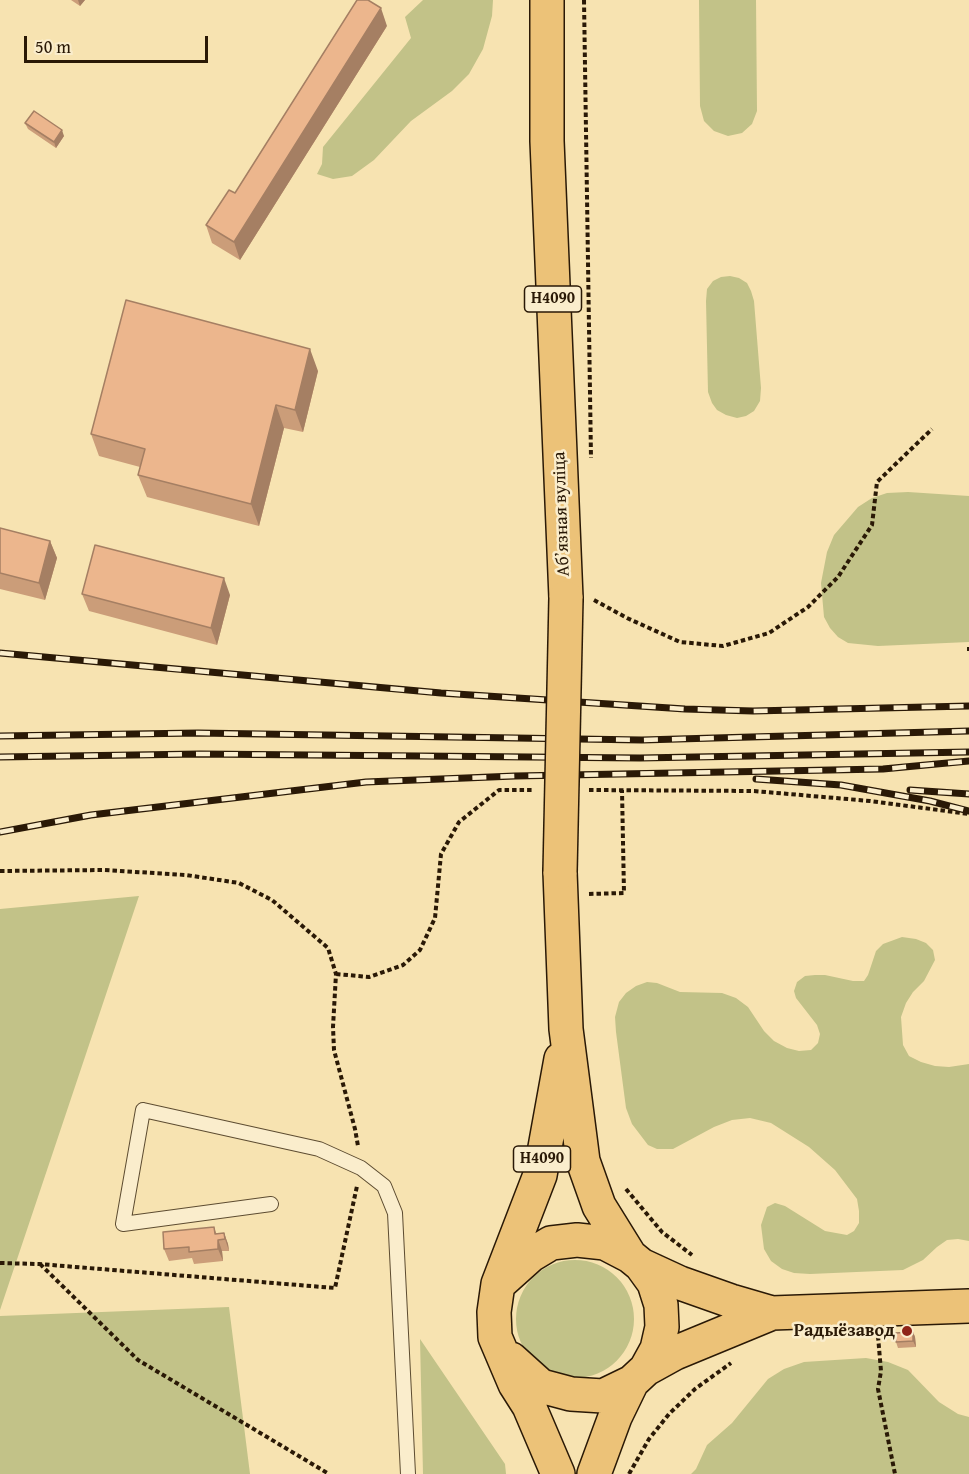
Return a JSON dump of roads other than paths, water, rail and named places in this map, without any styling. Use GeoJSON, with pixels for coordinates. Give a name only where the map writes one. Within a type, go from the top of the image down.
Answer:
{"type":"FeatureCollection","features":[{"type":"Feature","properties":{"kind":"main road","name":"Абʼязная вуліца"},"geometry":{"type":"LineString","coordinates":[[547,0],[547,141],[577,598],[560,872],[566,1029],[583,1161],[599,1206],[654,1283],[661,1305],[662,1327],[657,1349],[615,1417],[594,1474]]}},
{"type":"Feature","properties":{"kind":"main road","name":"Абʼязная вуліца"},"geometry":{"type":"LineString","coordinates":[[558,1474],[529,1406],[515,1384],[495,1337],[494,1312],[498,1284],[540,1175],[566,1029]]}},
{"type":"Feature","properties":{"kind":"main road"},"geometry":{"type":"LineString","coordinates":[[498,1284],[531,1255],[551,1243],[577,1240],[605,1243],[690,1287],[772,1313],[969,1306]]}},
{"type":"Feature","properties":{"kind":"main road"},"geometry":{"type":"LineString","coordinates":[[503,1352],[541,1386],[571,1394],[603,1396],[675,1353],[772,1313]]}},
{"type":"Feature","properties":{"kind":"lane"},"geometry":{"type":"LineString","coordinates":[[271,1204],[123,1224],[143,1110],[319,1149],[361,1168],[384,1186],[395,1213],[408,1474]]}},
{"type":"Feature","properties":{"kind":"railway"},"geometry":{"type":"LineString","coordinates":[[0,653],[441,693],[685,709],[753,711],[969,706]]}},
{"type":"Feature","properties":{"kind":"railway"},"geometry":{"type":"LineString","coordinates":[[0,736],[198,733],[642,740],[969,731]]}},
{"type":"Feature","properties":{"kind":"railway"},"geometry":{"type":"LineString","coordinates":[[0,757],[200,754],[640,758],[969,752]]}},
{"type":"Feature","properties":{"kind":"railway"},"geometry":{"type":"LineString","coordinates":[[0,832],[91,815],[366,782],[515,776],[883,769],[969,761]]}},
{"type":"Feature","properties":{"kind":"railway"},"geometry":{"type":"LineString","coordinates":[[756,779],[841,785],[930,801],[969,811]]}},
{"type":"Feature","properties":{"kind":"railway"},"geometry":{"type":"LineString","coordinates":[[910,790],[969,794]]}},
{"type":"Feature","properties":{"kind":"place","name":"Радыёзавод"},"geometry":{"type":"Point","coordinates":[907,1331]}}]}
